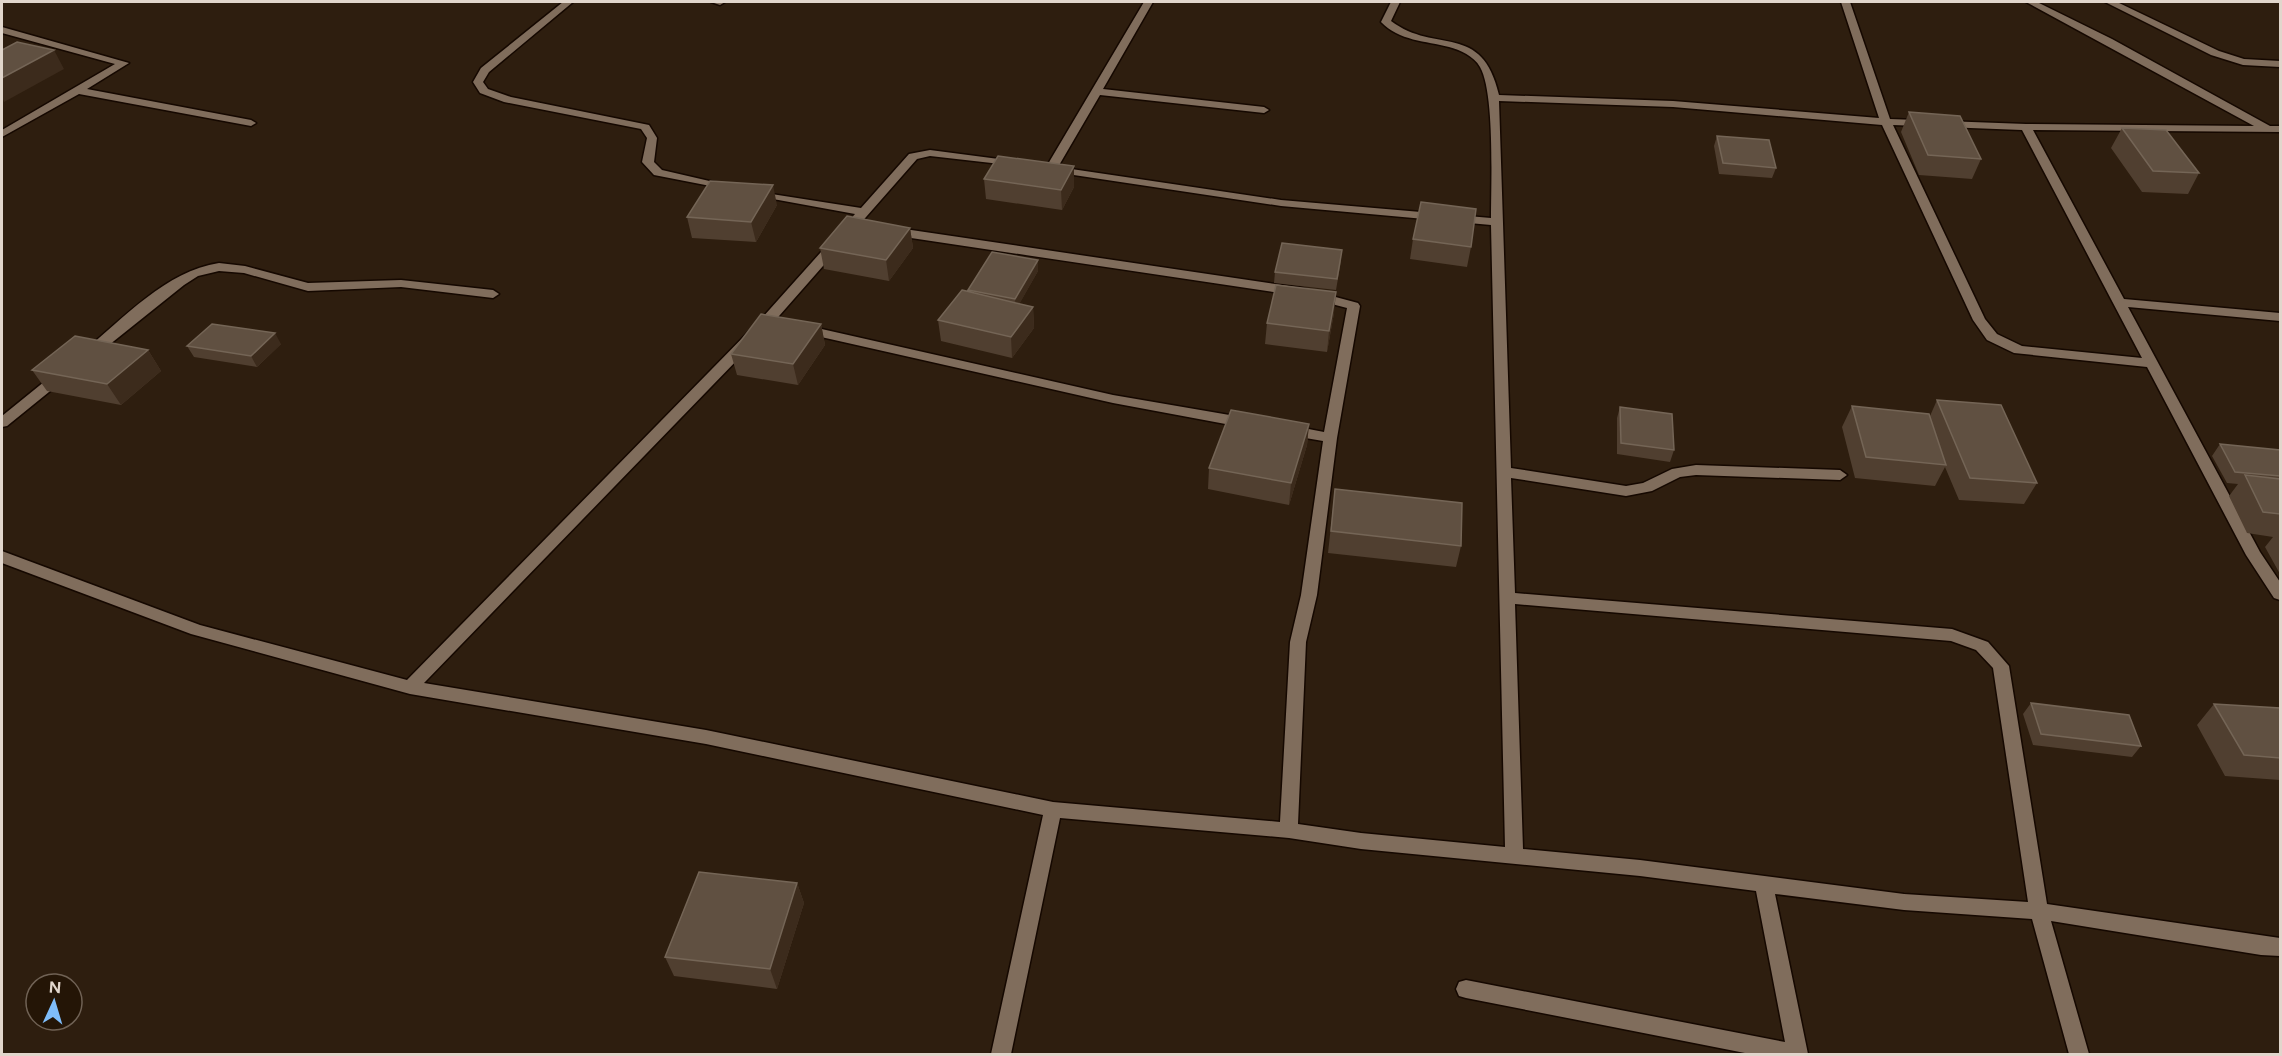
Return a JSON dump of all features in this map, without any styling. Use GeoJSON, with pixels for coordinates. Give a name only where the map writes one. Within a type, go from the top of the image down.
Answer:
{"type":"FeatureCollection","features":[{"type":"Feature","properties":{"kind":"street"},"geometry":{"type":"LineString","coordinates":[[568,2],[485,70],[478,82],[484,92],[508,100],[645,127],[652,138],[648,162],[658,173],[744,190],[864,223],[1302,292],[1354,306],[1330,438],[1309,595],[1298,642],[1290,830]]}},
{"type":"Feature","properties":{"kind":"street"},"geometry":{"type":"LineString","coordinates":[[1040,168],[1096,91],[1148,2]]}},
{"type":"Feature","properties":{"kind":"street"},"geometry":{"type":"LineString","coordinates":[[1395,2],[1386,22],[1394,30],[1461,48],[1480,60],[1488,75],[1494,98],[1514,856]]}},
{"type":"Feature","properties":{"kind":"street"},"geometry":{"type":"LineString","coordinates":[[1846,2],[1886,122],[1979,320],[1992,337],[2019,350],[2152,363]]}},
{"type":"Feature","properties":{"kind":"street"},"geometry":{"type":"LineString","coordinates":[[2031,2],[2108,41],[2268,129],[2280,139]]}},
{"type":"Feature","properties":{"kind":"street"},"geometry":{"type":"LineString","coordinates":[[2110,2],[2215,53],[2243,62],[2280,64]]}},
{"type":"Feature","properties":{"kind":"street"},"geometry":{"type":"LineString","coordinates":[[2,30],[124,63],[2,134]]}},
{"type":"Feature","properties":{"kind":"street"},"geometry":{"type":"LineString","coordinates":[[77,90],[251,123]]}},
{"type":"Feature","properties":{"kind":"street"},"geometry":{"type":"LineString","coordinates":[[1096,91],[1264,111]]}},
{"type":"Feature","properties":{"kind":"street"},"geometry":{"type":"LineString","coordinates":[[1494,98],[1674,104],[1886,122],[2026,127],[2280,129]]}},
{"type":"Feature","properties":{"kind":"street"},"geometry":{"type":"LineString","coordinates":[[2026,127],[2254,555],[2280,594]]}},
{"type":"Feature","properties":{"kind":"street"},"geometry":{"type":"LineString","coordinates":[[410,687],[778,323],[864,223],[913,156],[930,153],[1281,203],[1497,222]]}},
{"type":"Feature","properties":{"kind":"street"},"geometry":{"type":"LineString","coordinates":[[2,423],[186,278],[206,269],[235,267],[305,286],[336,289],[371,284],[395,284],[494,294]]}},
{"type":"Feature","properties":{"kind":"street"},"geometry":{"type":"LineString","coordinates":[[2119,302],[2280,317]]}},
{"type":"Feature","properties":{"kind":"street"},"geometry":{"type":"LineString","coordinates":[[778,323],[1113,399],[1330,438]]}},
{"type":"Feature","properties":{"kind":"street"},"geometry":{"type":"LineString","coordinates":[[1504,472],[1626,491],[1647,487],[1677,472],[1696,470],[1840,474]]}},
{"type":"Feature","properties":{"kind":"street"},"geometry":{"type":"LineString","coordinates":[[2,557],[197,630],[410,687],[706,737],[1053,810],[1290,830],[1361,841],[1640,868],[1904,902],[2040,910],[2261,946],[2280,947]]}},
{"type":"Feature","properties":{"kind":"street"},"geometry":{"type":"LineString","coordinates":[[1508,598],[1952,635],[1982,646],[2001,666],[2040,910],[2079,1054]]}},
{"type":"Feature","properties":{"kind":"street"},"geometry":{"type":"LineString","coordinates":[[1000,1054],[1053,810]]}},
{"type":"Feature","properties":{"kind":"street"},"geometry":{"type":"LineString","coordinates":[[1466,989],[1798,1054],[1764,884]]}},
{"type":"Feature","properties":{"kind":"street"},"geometry":{"type":"LineString","coordinates":[[2261,946],[2280,956]]}},
{"type":"Feature","properties":{"kind":"building"},"geometry":{"type":"Polygon","coordinates":[[[17,42],[54,50],[2,78],[2,50],[17,42]]]}},
{"type":"Feature","properties":{"kind":"building"},"geometry":{"type":"Polygon","coordinates":[[[1909,112],[1960,116],[1981,159],[1928,155],[1909,112]]]}},
{"type":"Feature","properties":{"kind":"building"},"geometry":{"type":"Polygon","coordinates":[[[2122,128],[2166,130],[2199,173],[2153,171],[2122,128]]]}},
{"type":"Feature","properties":{"kind":"building"},"geometry":{"type":"Polygon","coordinates":[[[1717,136],[1769,140],[1776,168],[1723,163],[1717,136]]]}},
{"type":"Feature","properties":{"kind":"building"},"geometry":{"type":"Polygon","coordinates":[[[998,156],[1074,166],[1061,190],[984,179],[998,156]]]}},
{"type":"Feature","properties":{"kind":"building"},"geometry":{"type":"Polygon","coordinates":[[[710,181],[773,185],[751,222],[687,217],[710,181]]]}},
{"type":"Feature","properties":{"kind":"building"},"geometry":{"type":"Polygon","coordinates":[[[1421,202],[1476,209],[1471,247],[1413,239],[1421,202]]]}},
{"type":"Feature","properties":{"kind":"building"},"geometry":{"type":"Polygon","coordinates":[[[847,216],[910,228],[886,260],[820,248],[847,216]]]}},
{"type":"Feature","properties":{"kind":"building"},"geometry":{"type":"Polygon","coordinates":[[[1282,243],[1342,250],[1337,279],[1275,272],[1282,243]]]}},
{"type":"Feature","properties":{"kind":"building"},"geometry":{"type":"Polygon","coordinates":[[[992,252],[1038,260],[1015,299],[968,290],[992,252]]]}},
{"type":"Feature","properties":{"kind":"building"},"geometry":{"type":"Polygon","coordinates":[[[1276,285],[1336,292],[1329,331],[1267,323],[1276,285]]]}},
{"type":"Feature","properties":{"kind":"building"},"geometry":{"type":"Polygon","coordinates":[[[962,290],[1033,307],[1011,337],[938,320],[962,290]]]}},
{"type":"Feature","properties":{"kind":"building"},"geometry":{"type":"Polygon","coordinates":[[[761,314],[821,324],[793,364],[731,354],[761,314]]]}},
{"type":"Feature","properties":{"kind":"building"},"geometry":{"type":"Polygon","coordinates":[[[212,324],[275,333],[251,356],[187,346],[212,324]]]}},
{"type":"Feature","properties":{"kind":"building"},"geometry":{"type":"Polygon","coordinates":[[[75,336],[148,350],[107,384],[32,370],[75,336]]]}},
{"type":"Feature","properties":{"kind":"building"},"geometry":{"type":"Polygon","coordinates":[[[1937,400],[2001,405],[2037,483],[1970,478],[1937,400]]]}},
{"type":"Feature","properties":{"kind":"building"},"geometry":{"type":"Polygon","coordinates":[[[1852,406],[1929,414],[1946,465],[1866,457],[1852,406]]]}},
{"type":"Feature","properties":{"kind":"building"},"geometry":{"type":"Polygon","coordinates":[[[1620,407],[1672,414],[1674,450],[1621,443],[1620,407]]]}},
{"type":"Feature","properties":{"kind":"building"},"geometry":{"type":"Polygon","coordinates":[[[1231,410],[1309,424],[1291,483],[1209,468],[1231,410]]]}},
{"type":"Feature","properties":{"kind":"building"},"geometry":{"type":"Polygon","coordinates":[[[2220,444],[2280,450],[2280,476],[2235,472],[2220,444]]]}},
{"type":"Feature","properties":{"kind":"building"},"geometry":{"type":"Polygon","coordinates":[[[2245,475],[2280,479],[2280,514],[2263,512],[2245,475]]]}},
{"type":"Feature","properties":{"kind":"building"},"geometry":{"type":"Polygon","coordinates":[[[1335,489],[1462,503],[1461,546],[1331,531],[1335,489]]]}},
{"type":"Feature","properties":{"kind":"building"},"geometry":{"type":"Polygon","coordinates":[[[2031,703],[2129,715],[2141,746],[2041,734],[2031,703]]]}},
{"type":"Feature","properties":{"kind":"building"},"geometry":{"type":"Polygon","coordinates":[[[2214,704],[2280,708],[2280,758],[2244,755],[2214,704]]]}},
{"type":"Feature","properties":{"kind":"building"},"geometry":{"type":"Polygon","coordinates":[[[699,872],[797,883],[770,969],[665,957],[699,872]]]}}]}
